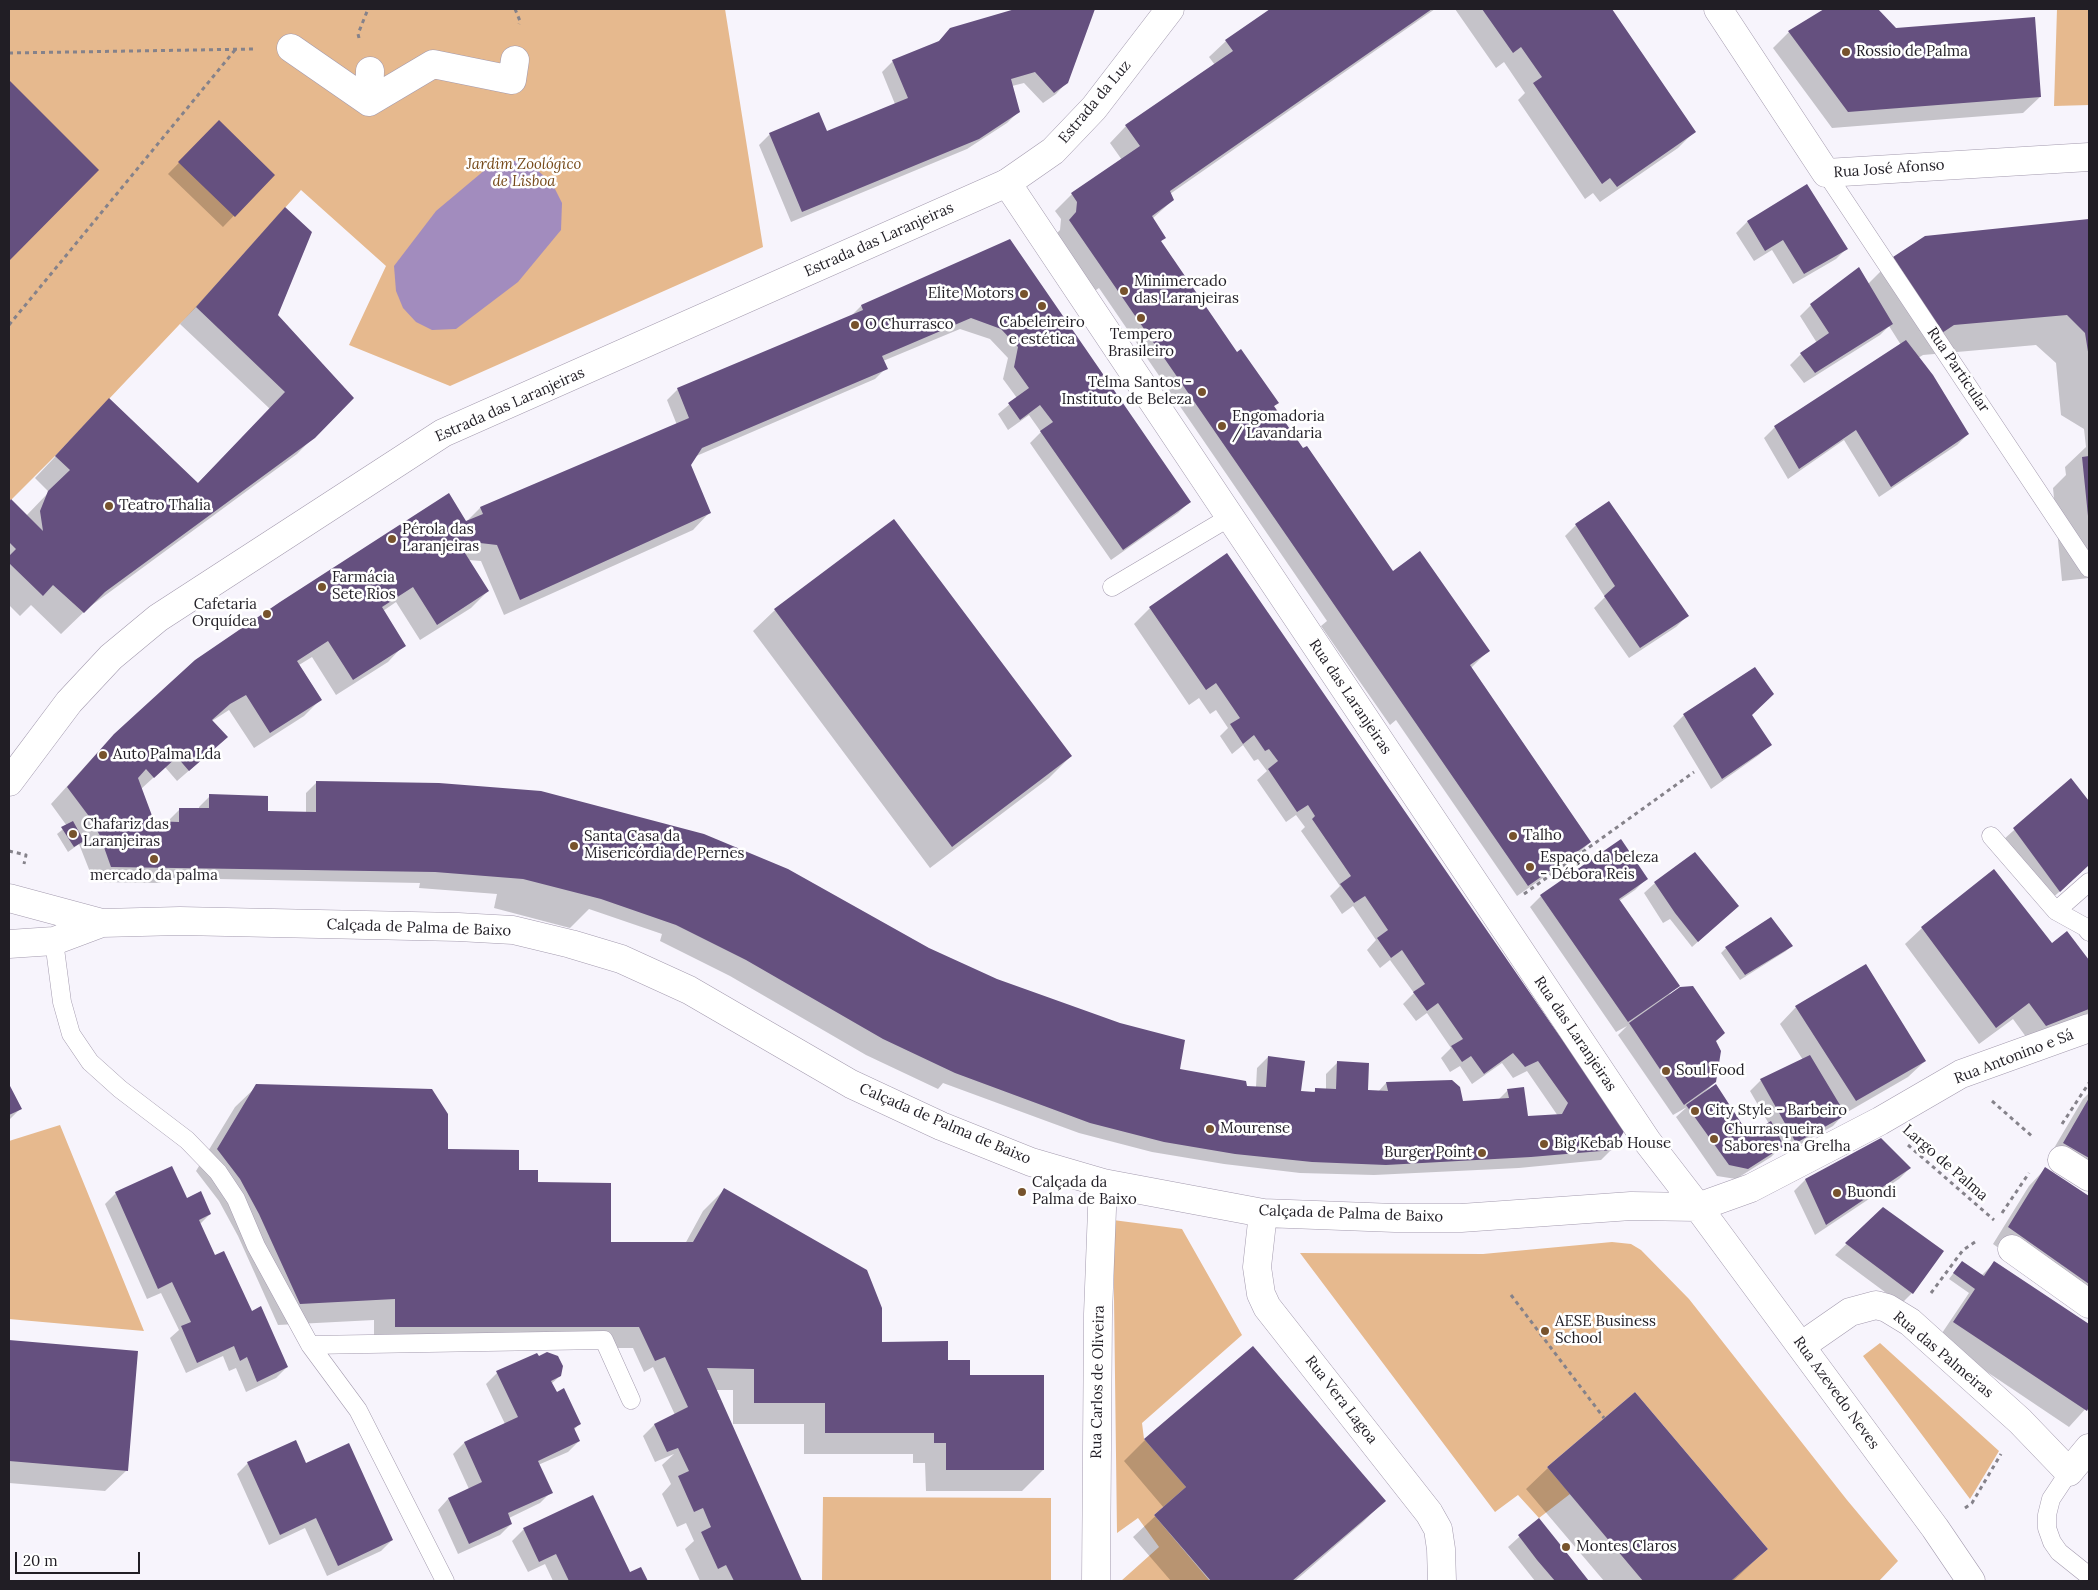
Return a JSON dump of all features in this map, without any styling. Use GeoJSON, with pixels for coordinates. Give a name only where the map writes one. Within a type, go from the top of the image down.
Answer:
{"type":"FeatureCollection","features":[{"type":"Feature","properties":{"kind":"street","name":"Estrada da Luz"},"geometry":{"type":"LineString","coordinates":[[1007,183],[1052,151],[1094,108],[1170,9]]}},
{"type":"Feature","properties":{"kind":"street","name":"Rua José Afonso"},"geometry":{"type":"LineString","coordinates":[[1718,9],[1826,173],[2089,156]]}},
{"type":"Feature","properties":{"kind":"street"},"geometry":{"type":"LineString","coordinates":[[291,48],[369,102]]}},
{"type":"Feature","properties":{"kind":"street"},"geometry":{"type":"LineString","coordinates":[[369,102],[433,64],[512,80],[515,60]]}},
{"type":"Feature","properties":{"kind":"street"},"geometry":{"type":"LineString","coordinates":[[369,102],[370,71]]}},
{"type":"Feature","properties":{"kind":"street","name":"Rua das Laranjeiras"},"geometry":{"type":"LineString","coordinates":[[1007,183],[1647,1141],[1698,1207]]}},
{"type":"Feature","properties":{"kind":"street","name":"Estrada das Laranjeiras"},"geometry":{"type":"LineString","coordinates":[[9,782],[69,702],[111,657],[158,618],[443,433],[1007,183]]}},
{"type":"Feature","properties":{"kind":"street","name":"Calçada de Palma de Baixo"},"geometry":{"type":"LineString","coordinates":[[9,898],[102,923],[190,922],[513,930],[572,944],[621,960],[689,990],[851,1084],[941,1126],[1031,1162],[1102,1183],[1264,1213],[1395,1218],[1461,1218],[1632,1206],[1698,1207]]}},
{"type":"Feature","properties":{"kind":"street","name":"Calçada de Palma de Baixo"},"geometry":{"type":"LineString","coordinates":[[9,944],[54,940],[102,923]]}},
{"type":"Feature","properties":{"kind":"street","name":"Rua Antonino e Sá"},"geometry":{"type":"LineString","coordinates":[[1698,1207],[1751,1188],[1880,1120],[1961,1074],[2088,1031]]}},
{"type":"Feature","properties":{"kind":"street"},"geometry":{"type":"LineString","coordinates":[[2062,1160],[2089,1177]]}},
{"type":"Feature","properties":{"kind":"street","name":"Rua Carlos de Oliveira"},"geometry":{"type":"LineString","coordinates":[[1096,1581],[1098,1314],[1102,1183]]}},
{"type":"Feature","properties":{"kind":"street","name":"Rua Azevedo Neves"},"geometry":{"type":"LineString","coordinates":[[1698,1207],[1935,1528],[1971,1581]]}},
{"type":"Feature","properties":{"kind":"street","name":"Rua Vera Lagoa"},"geometry":{"type":"LineString","coordinates":[[1264,1213],[1257,1267],[1261,1294],[1268,1307],[1429,1513],[1438,1529],[1442,1581]]}},
{"type":"Feature","properties":{"kind":"street"},"geometry":{"type":"LineString","coordinates":[[2012,1249],[2089,1304]]}},
{"type":"Feature","properties":{"kind":"street","name":"Rua das Palmeiras"},"geometry":{"type":"LineString","coordinates":[[1801,1346],[1850,1312],[1876,1305],[1888,1308],[1910,1322],[2020,1421],[2069,1472]]}},
{"type":"Feature","properties":{"kind":"street"},"geometry":{"type":"LineString","coordinates":[[2069,1472],[2089,1448]]}},
{"type":"Feature","properties":{"kind":"lane","name":"Rua Particular"},"geometry":{"type":"LineString","coordinates":[[1826,173],[2089,568]]}},
{"type":"Feature","properties":{"kind":"lane"},"geometry":{"type":"LineString","coordinates":[[1112,587],[1230,517]]}},
{"type":"Feature","properties":{"kind":"lane"},"geometry":{"type":"LineString","coordinates":[[1991,836],[2056,910],[2085,927],[2089,932]]}},
{"type":"Feature","properties":{"kind":"lane"},"geometry":{"type":"LineString","coordinates":[[2056,910],[2089,882]]}},
{"type":"Feature","properties":{"kind":"lane"},"geometry":{"type":"LineString","coordinates":[[54,940],[62,1002],[71,1034],[90,1062],[120,1089],[187,1140],[218,1172],[236,1199],[256,1246],[310,1345],[358,1410],[445,1581]]}},
{"type":"Feature","properties":{"kind":"lane"},"geometry":{"type":"LineString","coordinates":[[310,1345],[604,1340],[632,1400]]}},
{"type":"Feature","properties":{"kind":"lane"},"geometry":{"type":"LineString","coordinates":[[2069,1472],[2051,1499],[2047,1515],[2047,1528],[2052,1542],[2059,1552],[2089,1576]]}},
{"type":"Feature","properties":{"kind":"path"},"geometry":{"type":"LineString","coordinates":[[9,53],[291,48]]}},
{"type":"Feature","properties":{"kind":"path"},"geometry":{"type":"LineString","coordinates":[[9,325],[235,50]]}},
{"type":"Feature","properties":{"kind":"path"},"geometry":{"type":"LineString","coordinates":[[1495,914],[1694,772]]}},
{"type":"Feature","properties":{"kind":"path"},"geometry":{"type":"LineString","coordinates":[[1961,1074],[2039,1142]]}},
{"type":"Feature","properties":{"kind":"path","name":"Largo de Palma"},"geometry":{"type":"LineString","coordinates":[[1880,1120],[1996,1222]]}},
{"type":"Feature","properties":{"kind":"path"},"geometry":{"type":"LineString","coordinates":[[1910,1322],[1963,1250],[1983,1236]]}},
{"type":"Feature","properties":{"kind":"path"},"geometry":{"type":"LineString","coordinates":[[1511,1295],[1604,1418]]}},
{"type":"Feature","properties":{"kind":"path"},"geometry":{"type":"LineString","coordinates":[[1972,1503],[1982,1486]]}},
{"type":"Feature","properties":{"kind":"green space","name":"Jardim Zoológico de Lisboa"},"geometry":{"type":"Polygon","coordinates":[[[9,9],[725,9],[763,247],[450,386],[349,345],[386,266],[301,190],[196,307],[9,502],[9,9]]]}},
{"type":"Feature","properties":{"kind":"green space"},"geometry":{"type":"Polygon","coordinates":[[[2057,9],[2089,9],[2089,105],[2054,106],[2057,9]]]}},
{"type":"Feature","properties":{"kind":"green space"},"geometry":{"type":"Polygon","coordinates":[[[60,1125],[144,1331],[9,1319],[9,1141],[60,1125]]]}},
{"type":"Feature","properties":{"kind":"green space"},"geometry":{"type":"Polygon","coordinates":[[[1113,1220],[1182,1229],[1242,1335],[1142,1423],[1144,1439],[1186,1487],[1154,1515],[1208,1581],[1121,1581],[1159,1547],[1138,1518],[1117,1533],[1113,1220]]]}},
{"type":"Feature","properties":{"kind":"green space"},"geometry":{"type":"Polygon","coordinates":[[[1612,1242],[1631,1244],[1641,1250],[1689,1299],[1847,1500],[1898,1561],[1879,1581],[1731,1581],[1768,1549],[1635,1392],[1547,1467],[1570,1494],[1539,1518],[1518,1495],[1495,1512],[1300,1253],[1483,1254],[1612,1242]]]}},
{"type":"Feature","properties":{"kind":"green space"},"geometry":{"type":"Polygon","coordinates":[[[1880,1343],[1999,1451],[1970,1499],[1863,1356],[1880,1343]]]}},
{"type":"Feature","properties":{"kind":"green space"},"geometry":{"type":"Polygon","coordinates":[[[823,1497],[1051,1498],[1051,1581],[822,1581],[823,1497]]]}},
{"type":"Feature","properties":{"kind":"shaded area"},"geometry":{"type":"Polygon","coordinates":[[[504,160],[528,162],[552,183],[562,203],[561,230],[518,282],[456,329],[432,330],[416,322],[403,308],[396,291],[394,266],[436,211],[486,169],[504,160]]]}},
{"type":"Feature","properties":{"kind":"building"},"geometry":{"type":"Polygon","coordinates":[[[1015,9],[1095,9],[1068,83],[1054,93],[1035,72],[1011,79],[1020,112],[979,139],[802,212],[769,133],[819,112],[827,131],[908,98],[892,60],[939,41],[950,28],[1015,9]]]}},
{"type":"Feature","properties":{"kind":"building"},"geometry":{"type":"Polygon","coordinates":[[[1270,9],[1432,9],[1170,191],[1174,200],[1152,216],[1166,238],[1161,241],[1237,352],[1241,349],[1279,403],[1274,406],[1303,448],[1307,446],[1393,571],[1420,551],[1490,651],[1470,665],[1591,842],[1528,886],[1069,220],[1076,212],[1077,202],[1071,193],[1140,146],[1125,125],[1233,51],[1225,40],[1270,9]]]}},
{"type":"Feature","properties":{"kind":"building"},"geometry":{"type":"Polygon","coordinates":[[[1482,9],[1612,9],[1696,132],[1617,187],[1610,178],[1602,184],[1533,83],[1542,77],[1521,47],[1513,53],[1482,9]]]}},
{"type":"Feature","properties":{"kind":"building"},"geometry":{"type":"Polygon","coordinates":[[[1824,9],[1878,9],[1896,28],[2035,17],[2041,97],[1848,112],[1788,31],[1824,9]]]}},
{"type":"Feature","properties":{"kind":"building"},"geometry":{"type":"Polygon","coordinates":[[[9,80],[99,170],[9,261],[9,80]]]}},
{"type":"Feature","properties":{"kind":"building"},"geometry":{"type":"Polygon","coordinates":[[[219,120],[275,175],[235,217],[178,162],[219,120]]]}},
{"type":"Feature","properties":{"kind":"building"},"geometry":{"type":"Polygon","coordinates":[[[1807,184],[1848,249],[1804,274],[1783,240],[1765,251],[1747,221],[1807,184]]]}},
{"type":"Feature","properties":{"kind":"building"},"geometry":{"type":"Polygon","coordinates":[[[285,207],[312,232],[278,315],[354,398],[315,438],[105,592],[84,613],[53,585],[43,596],[9,563],[9,556],[16,549],[9,542],[9,502],[11,499],[43,531],[40,511],[48,491],[70,470],[55,456],[109,398],[198,483],[285,392],[196,307],[285,207]]]}},
{"type":"Feature","properties":{"kind":"building"},"geometry":{"type":"Polygon","coordinates":[[[2089,219],[2089,358],[2085,333],[2067,315],[1954,325],[1942,333],[1893,257],[1925,236],[2089,219]]]}},
{"type":"Feature","properties":{"kind":"building"},"geometry":{"type":"Polygon","coordinates":[[[1010,239],[1191,502],[1123,550],[1040,431],[1053,422],[1040,405],[1020,420],[1008,403],[1029,388],[1014,367],[1018,347],[1001,329],[971,318],[882,356],[888,369],[702,448],[691,465],[711,513],[520,600],[497,545],[480,543],[465,553],[489,591],[437,625],[413,587],[382,607],[406,646],[353,680],[328,641],[297,661],[322,700],[270,733],[246,695],[230,704],[212,720],[228,737],[189,771],[177,757],[154,778],[146,769],[138,778],[154,821],[179,822],[179,808],[209,808],[209,794],[268,796],[268,811],[316,812],[316,781],[439,783],[541,791],[704,834],[788,869],[929,948],[997,979],[1120,1023],[1185,1040],[1180,1069],[1246,1081],[1247,1086],[1266,1087],[1268,1056],[1305,1061],[1301,1091],[1315,1092],[1315,1088],[1336,1089],[1337,1061],[1369,1063],[1368,1090],[1388,1091],[1386,1082],[1452,1080],[1460,1087],[1463,1101],[1509,1098],[1507,1089],[1524,1087],[1528,1116],[1562,1114],[1568,1103],[1538,1061],[1525,1067],[1513,1053],[1484,1074],[1471,1056],[1462,1062],[1451,1046],[1463,1039],[1438,1003],[1427,1011],[1413,992],[1425,984],[1402,950],[1391,958],[1377,938],[1388,930],[1365,896],[1354,903],[1340,884],[1351,876],[1312,819],[1315,816],[1308,805],[1297,812],[1268,769],[1278,761],[1269,749],[1265,751],[1254,735],[1243,744],[1230,724],[1240,718],[1227,699],[1216,683],[1206,690],[1149,607],[1227,553],[1552,1025],[1626,1128],[1613,1150],[1531,1157],[1386,1165],[1312,1162],[1235,1154],[1164,1142],[1090,1123],[955,1073],[883,1039],[746,960],[676,925],[601,899],[523,879],[435,872],[111,867],[100,836],[91,819],[67,787],[114,734],[195,660],[280,602],[449,493],[466,521],[483,514],[480,507],[689,418],[677,388],[863,310],[861,305],[1010,239]]]}},
{"type":"Feature","properties":{"kind":"building"},"geometry":{"type":"Polygon","coordinates":[[[1859,267],[1893,324],[1815,373],[1800,353],[1829,333],[1810,304],[1859,267]]]}},
{"type":"Feature","properties":{"kind":"building"},"geometry":{"type":"Polygon","coordinates":[[[1906,340],[1933,375],[1969,434],[1891,487],[1856,430],[1799,469],[1774,426],[1906,340]]]}},
{"type":"Feature","properties":{"kind":"building"},"geometry":{"type":"Polygon","coordinates":[[[2089,456],[2089,515],[2088,516],[2082,457],[2089,456]]]}},
{"type":"Feature","properties":{"kind":"building"},"geometry":{"type":"Polygon","coordinates":[[[1609,501],[1689,616],[1640,648],[1604,596],[1615,586],[1575,524],[1609,501]]]}},
{"type":"Feature","properties":{"kind":"building"},"geometry":{"type":"Polygon","coordinates":[[[894,519],[1072,756],[952,847],[774,609],[894,519]]]}},
{"type":"Feature","properties":{"kind":"building"},"geometry":{"type":"Polygon","coordinates":[[[1755,667],[1774,694],[1752,715],[1772,745],[1722,779],[1683,714],[1755,667]]]}},
{"type":"Feature","properties":{"kind":"building"},"geometry":{"type":"Polygon","coordinates":[[[2071,778],[2089,801],[2089,865],[2060,892],[2013,828],[2071,778]]]}},
{"type":"Feature","properties":{"kind":"building","name":"Chafariz das Laranjeiras"},"geometry":{"type":"Polygon","coordinates":[[[73,821],[84,841],[74,847],[61,827],[73,821]]]}},
{"type":"Feature","properties":{"kind":"building"},"geometry":{"type":"Polygon","coordinates":[[[1621,839],[1648,879],[1619,899],[1680,986],[1628,1022],[1540,895],[1621,839]]]}},
{"type":"Feature","properties":{"kind":"building"},"geometry":{"type":"Polygon","coordinates":[[[1695,852],[1739,906],[1698,942],[1654,882],[1695,852]]]}},
{"type":"Feature","properties":{"kind":"building"},"geometry":{"type":"Polygon","coordinates":[[[1994,869],[2052,943],[2067,931],[2089,960],[2089,1009],[2046,1026],[2029,1003],[1996,1028],[1921,927],[1994,869]]]}},
{"type":"Feature","properties":{"kind":"building"},"geometry":{"type":"Polygon","coordinates":[[[1771,917],[1793,946],[1745,975],[1725,947],[1771,917]]]}},
{"type":"Feature","properties":{"kind":"building"},"geometry":{"type":"Polygon","coordinates":[[[1866,964],[1926,1061],[1856,1101],[1795,1006],[1866,964]]]}},
{"type":"Feature","properties":{"kind":"building"},"geometry":{"type":"Polygon","coordinates":[[[1693,986],[1725,1033],[1716,1041],[1721,1051],[1716,1082],[1684,1105],[1629,1023],[1680,987],[1693,986]]]}},
{"type":"Feature","properties":{"kind":"building"},"geometry":{"type":"Polygon","coordinates":[[[1810,1055],[1846,1115],[1796,1143],[1760,1079],[1810,1055]]]}},
{"type":"Feature","properties":{"kind":"building"},"geometry":{"type":"Polygon","coordinates":[[[9,1084],[22,1109],[9,1115],[9,1084]]]}},
{"type":"Feature","properties":{"kind":"building"},"geometry":{"type":"Polygon","coordinates":[[[256,1084],[432,1089],[448,1114],[448,1149],[519,1150],[519,1170],[538,1170],[538,1182],[611,1183],[611,1242],[693,1242],[724,1188],[867,1270],[882,1308],[882,1342],[948,1341],[948,1360],[970,1360],[970,1375],[1044,1375],[1044,1470],[946,1470],[946,1443],[934,1443],[934,1433],[825,1433],[825,1403],[754,1403],[754,1369],[707,1368],[802,1581],[734,1581],[726,1565],[718,1569],[701,1532],[711,1527],[703,1508],[694,1512],[678,1476],[689,1471],[678,1448],[667,1452],[654,1424],[688,1407],[665,1357],[655,1361],[639,1327],[395,1327],[395,1299],[300,1304],[259,1214],[240,1179],[217,1149],[256,1084]]]}},
{"type":"Feature","properties":{"kind":"building"},"geometry":{"type":"Polygon","coordinates":[[[1716,1084],[1749,1135],[1771,1121],[1784,1146],[1748,1169],[1729,1165],[1686,1105],[1716,1084]]]}},
{"type":"Feature","properties":{"kind":"building"},"geometry":{"type":"Polygon","coordinates":[[[2089,1098],[2089,1158],[2063,1143],[2089,1098]]]}},
{"type":"Feature","properties":{"kind":"building"},"geometry":{"type":"Polygon","coordinates":[[[1881,1138],[1911,1168],[1826,1225],[1805,1179],[1881,1138]]]}},
{"type":"Feature","properties":{"kind":"building"},"geometry":{"type":"Polygon","coordinates":[[[172,1166],[187,1198],[201,1191],[211,1214],[199,1220],[215,1255],[224,1251],[252,1311],[261,1306],[288,1367],[257,1382],[247,1357],[240,1361],[234,1346],[197,1363],[181,1326],[191,1322],[172,1282],[158,1289],[115,1192],[172,1166]]]}},
{"type":"Feature","properties":{"kind":"building"},"geometry":{"type":"Polygon","coordinates":[[[2045,1167],[2089,1196],[2089,1284],[2008,1227],[2045,1167]]]}},
{"type":"Feature","properties":{"kind":"building"},"geometry":{"type":"Polygon","coordinates":[[[1883,1207],[1944,1251],[1913,1294],[1845,1243],[1883,1207]]]}},
{"type":"Feature","properties":{"kind":"building"},"geometry":{"type":"Polygon","coordinates":[[[1962,1261],[1984,1276],[1994,1261],[2089,1324],[2089,1407],[2087,1411],[1953,1322],[1975,1289],[1953,1273],[1962,1261]]]}},
{"type":"Feature","properties":{"kind":"building"},"geometry":{"type":"Polygon","coordinates":[[[9,1340],[138,1351],[128,1471],[9,1461],[9,1340]]]}},
{"type":"Feature","properties":{"kind":"building"},"geometry":{"type":"Polygon","coordinates":[[[1253,1346],[1386,1501],[1292,1581],[1211,1581],[1154,1515],[1186,1487],[1144,1439],[1253,1346]]]}},
{"type":"Feature","properties":{"kind":"building"},"geometry":{"type":"Polygon","coordinates":[[[547,1352],[558,1356],[563,1366],[561,1376],[551,1381],[557,1392],[564,1388],[581,1424],[574,1428],[580,1441],[538,1461],[553,1493],[508,1513],[512,1524],[469,1544],[448,1498],[482,1482],[464,1442],[518,1417],[496,1371],[537,1353],[539,1356],[547,1352]]]}},
{"type":"Feature","properties":{"kind":"building"},"geometry":{"type":"Polygon","coordinates":[[[1635,1392],[1768,1549],[1731,1581],[1643,1581],[1547,1467],[1635,1392]]]}},
{"type":"Feature","properties":{"kind":"building"},"geometry":{"type":"Polygon","coordinates":[[[296,1440],[306,1463],[349,1443],[393,1540],[338,1566],[316,1518],[280,1535],[247,1462],[296,1440]]]}},
{"type":"Feature","properties":{"kind":"building"},"geometry":{"type":"Polygon","coordinates":[[[593,1495],[630,1572],[641,1567],[648,1581],[569,1581],[556,1554],[539,1562],[523,1528],[593,1495]]]}},
{"type":"Feature","properties":{"kind":"building"},"geometry":{"type":"Polygon","coordinates":[[[1539,1518],[1589,1581],[1555,1581],[1537,1560],[1518,1535],[1539,1518]]]}},
{"type":"Feature","properties":{"kind":"place","name":"Rossio de Palma"},"geometry":{"type":"Point","coordinates":[1846,52]}},
{"type":"Feature","properties":{"kind":"place","name":"Minimercado das Laranjeiras"},"geometry":{"type":"Point","coordinates":[1124,291]}},
{"type":"Feature","properties":{"kind":"place","name":"Elite Motors"},"geometry":{"type":"Point","coordinates":[1024,294]}},
{"type":"Feature","properties":{"kind":"place","name":"Cabeleireiro e estética"},"geometry":{"type":"Point","coordinates":[1042,306]}},
{"type":"Feature","properties":{"kind":"place","name":"Tempero Brasileiro"},"geometry":{"type":"Point","coordinates":[1141,318]}},
{"type":"Feature","properties":{"kind":"place","name":"O Churrasco"},"geometry":{"type":"Point","coordinates":[855,325]}},
{"type":"Feature","properties":{"kind":"place","name":"Telma Santos - Instituto de Beleza"},"geometry":{"type":"Point","coordinates":[1202,392]}},
{"type":"Feature","properties":{"kind":"place","name":"Engomadoria / Lavandaria"},"geometry":{"type":"Point","coordinates":[1222,426]}},
{"type":"Feature","properties":{"kind":"place","name":"Teatro Thalia"},"geometry":{"type":"Point","coordinates":[109,506]}},
{"type":"Feature","properties":{"kind":"place","name":"Pérola das Laranjeiras"},"geometry":{"type":"Point","coordinates":[392,539]}},
{"type":"Feature","properties":{"kind":"place","name":"Farmácia Sete Rios"},"geometry":{"type":"Point","coordinates":[322,587]}},
{"type":"Feature","properties":{"kind":"place","name":"Cafetaria Orquídea"},"geometry":{"type":"Point","coordinates":[267,614]}},
{"type":"Feature","properties":{"kind":"place","name":"Auto Palma Lda"},"geometry":{"type":"Point","coordinates":[103,755]}},
{"type":"Feature","properties":{"kind":"place","name":"Chafariz das Laranjeiras"},"geometry":{"type":"Point","coordinates":[73,834]}},
{"type":"Feature","properties":{"kind":"place","name":"Talho"},"geometry":{"type":"Point","coordinates":[1513,836]}},
{"type":"Feature","properties":{"kind":"place","name":"Santa Casa da Misericórdia de Pernes"},"geometry":{"type":"Point","coordinates":[574,846]}},
{"type":"Feature","properties":{"kind":"place","name":"mercado da palma"},"geometry":{"type":"Point","coordinates":[154,859]}},
{"type":"Feature","properties":{"kind":"place","name":"Espaço da beleza - Débora Reis"},"geometry":{"type":"Point","coordinates":[1530,867]}},
{"type":"Feature","properties":{"kind":"place","name":"Soul Food"},"geometry":{"type":"Point","coordinates":[1666,1071]}},
{"type":"Feature","properties":{"kind":"place","name":"City Style - Barbeiro"},"geometry":{"type":"Point","coordinates":[1695,1111]}},
{"type":"Feature","properties":{"kind":"place","name":"Mourense"},"geometry":{"type":"Point","coordinates":[1210,1129]}},
{"type":"Feature","properties":{"kind":"place","name":"Churrasqueira Sabores na Grelha"},"geometry":{"type":"Point","coordinates":[1714,1139]}},
{"type":"Feature","properties":{"kind":"place","name":"Big Kebab House"},"geometry":{"type":"Point","coordinates":[1544,1144]}},
{"type":"Feature","properties":{"kind":"place","name":"Burger Point"},"geometry":{"type":"Point","coordinates":[1482,1153]}},
{"type":"Feature","properties":{"kind":"place","name":"Calçada da Palma de Baixo"},"geometry":{"type":"Point","coordinates":[1022,1192]}},
{"type":"Feature","properties":{"kind":"place","name":"Buondi"},"geometry":{"type":"Point","coordinates":[1837,1193]}},
{"type":"Feature","properties":{"kind":"place","name":"AESE Business School"},"geometry":{"type":"Point","coordinates":[1545,1331]}},
{"type":"Feature","properties":{"kind":"place","name":"Montes Claros"},"geometry":{"type":"Point","coordinates":[1566,1547]}}]}
